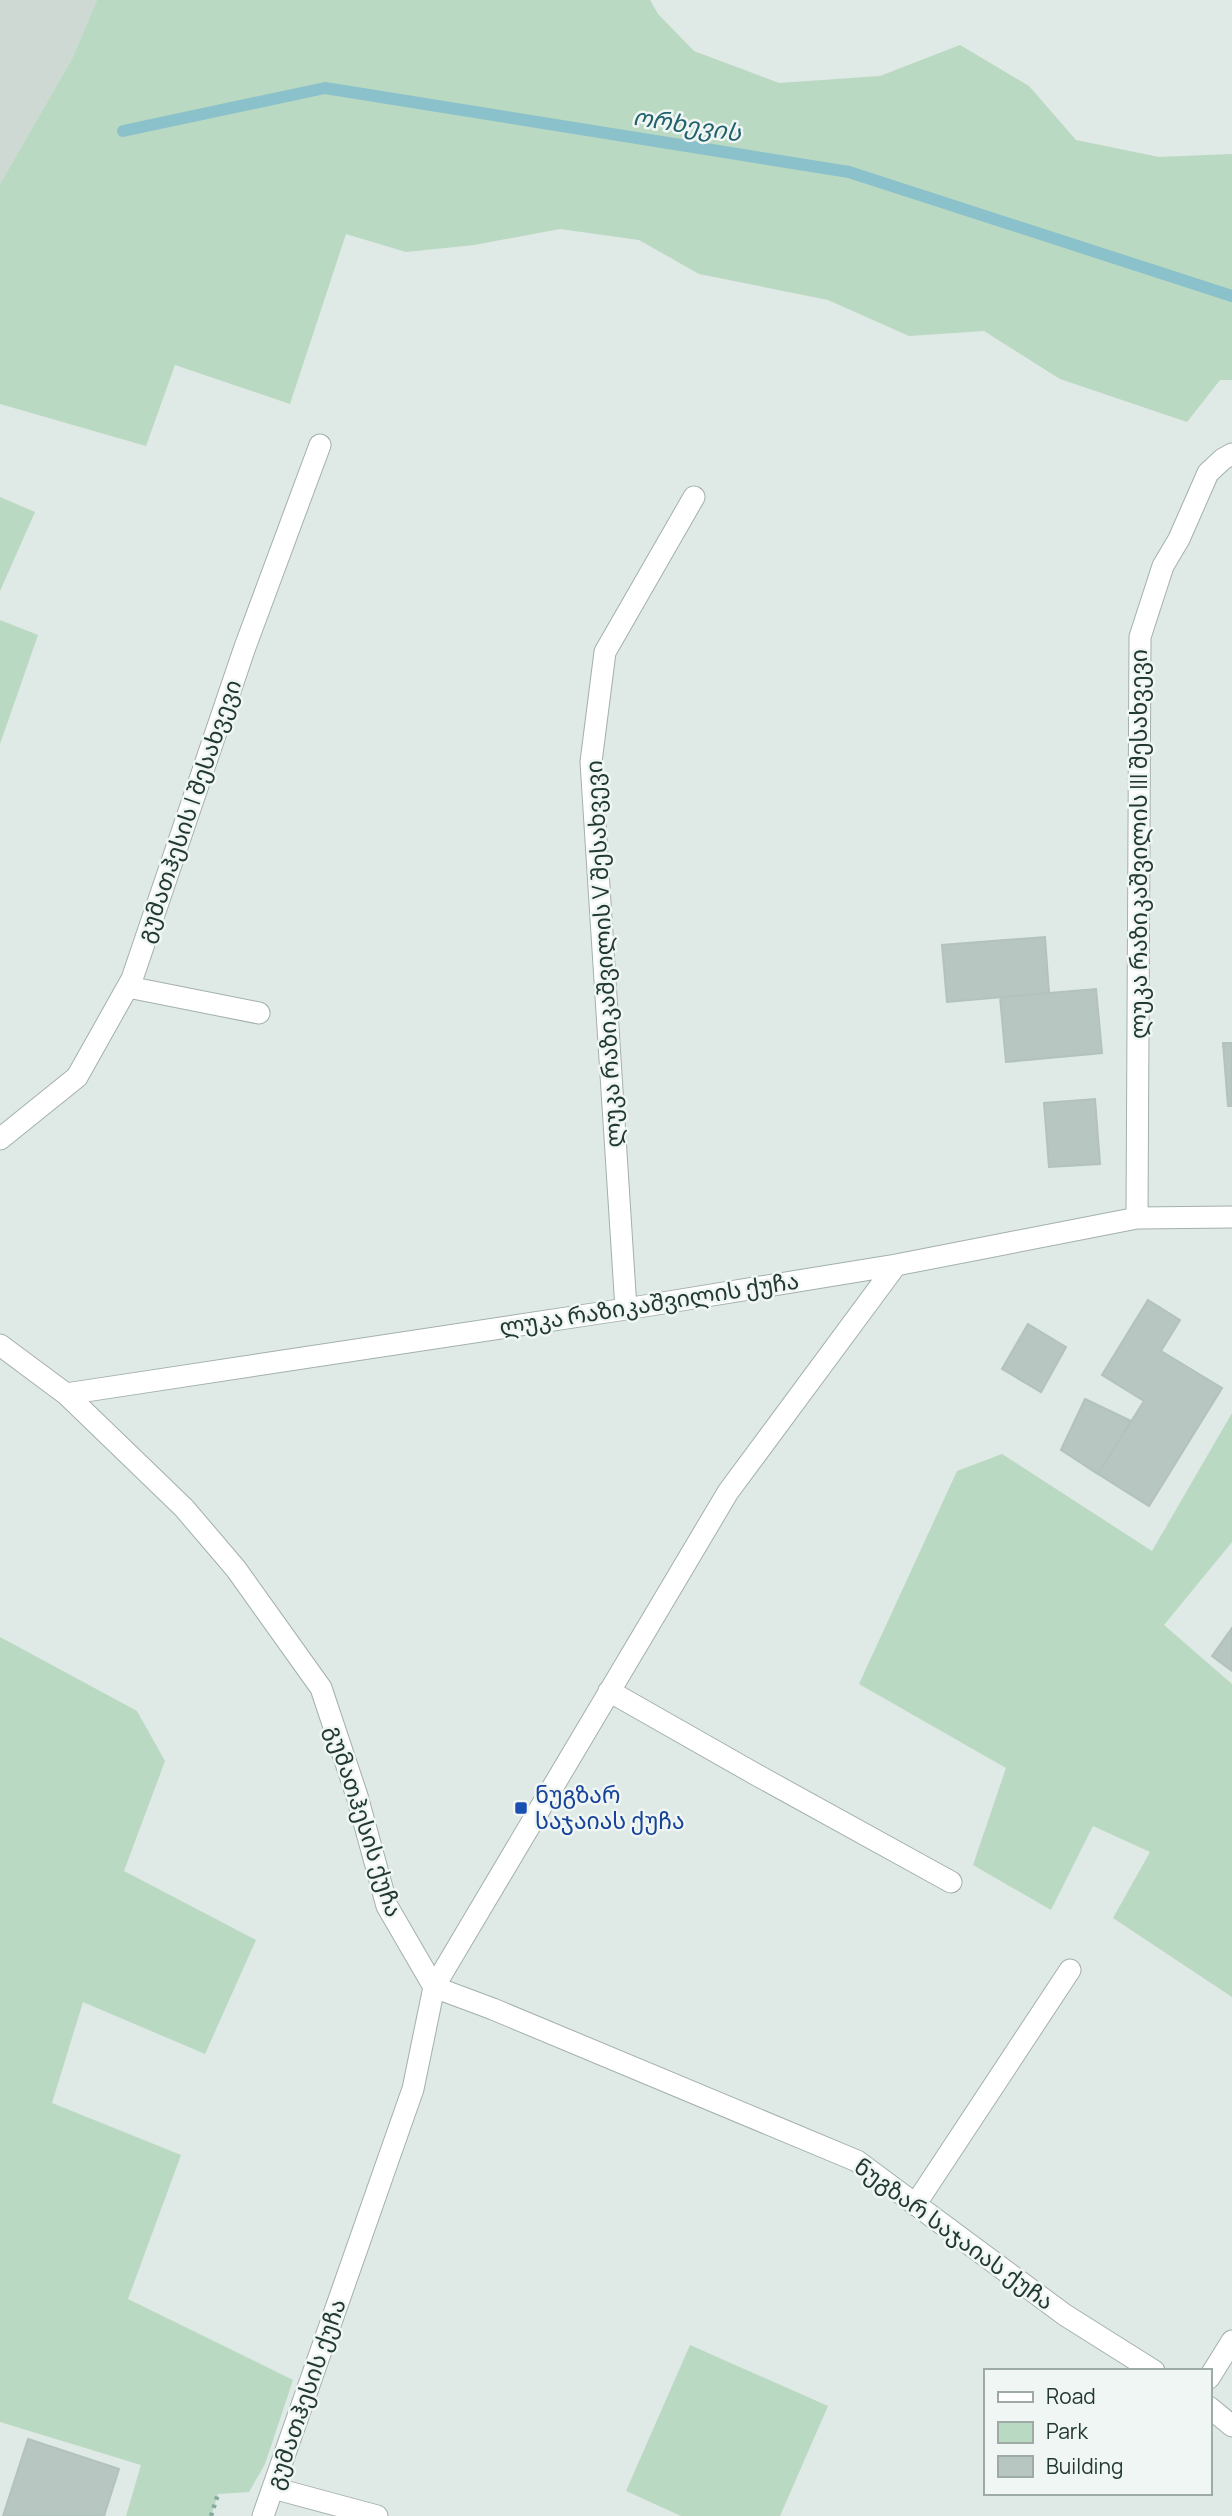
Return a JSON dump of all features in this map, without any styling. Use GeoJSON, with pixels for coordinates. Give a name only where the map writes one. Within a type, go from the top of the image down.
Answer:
{"type":"FeatureCollection","features":[{"type":"Feature","properties":{"kind":"street","name":"გუმათჰესის I შესახვევი"},"geometry":{"type":"LineString","coordinates":[[0,1139],[77,1077],[128,987],[245,648],[320,445]]}},
{"type":"Feature","properties":{"kind":"street","name":"ლუკა რაზიკაშვილის III შესახვევი"},"geometry":{"type":"LineString","coordinates":[[1137,1218],[1140,638],[1163,566],[1179,539],[1208,473],[1232,454]]}},
{"type":"Feature","properties":{"kind":"street","name":"ლუკა რაზიკაშვილის V შესახვევი"},"geometry":{"type":"LineString","coordinates":[[626,1309],[591,762],[605,652],[694,497]]}},
{"type":"Feature","properties":{"kind":"street"},"geometry":{"type":"LineString","coordinates":[[128,987],[259,1013]]}},
{"type":"Feature","properties":{"kind":"street","name":"ლუკა რაზიკაშვილის ქუჩა"},"geometry":{"type":"LineString","coordinates":[[66,1394],[896,1265],[1137,1218],[1232,1217]]}},
{"type":"Feature","properties":{"kind":"street"},"geometry":{"type":"LineString","coordinates":[[434,1987],[728,1492],[896,1265]]}},
{"type":"Feature","properties":{"kind":"street","name":"გუმათჰესის ქუჩა"},"geometry":{"type":"LineString","coordinates":[[0,1345],[66,1394],[184,1508],[236,1569],[321,1688],[357,1796],[387,1906],[434,1987],[413,2089],[263,2516]]}},
{"type":"Feature","properties":{"kind":"street"},"geometry":{"type":"LineString","coordinates":[[609,1691],[951,1882]]}},
{"type":"Feature","properties":{"kind":"street"},"geometry":{"type":"LineString","coordinates":[[915,2205],[1070,1969]]}},
{"type":"Feature","properties":{"kind":"street","name":"ნუგზარ საჯაიას ქუჩა"},"geometry":{"type":"LineString","coordinates":[[434,1987],[493,2008],[857,2161],[1065,2315],[1151,2369]]}},
{"type":"Feature","properties":{"kind":"street"},"geometry":{"type":"LineString","coordinates":[[1211,2375],[1232,2341]]}},
{"type":"Feature","properties":{"kind":"street"},"geometry":{"type":"LineString","coordinates":[[1211,2409],[1232,2426]]}},
{"type":"Feature","properties":{"kind":"street"},"geometry":{"type":"LineString","coordinates":[[273,2488],[377,2516]]}},
{"type":"Feature","properties":{"kind":"path"},"geometry":{"type":"LineString","coordinates":[[211,2516],[218,2494]]}},
{"type":"Feature","properties":{"kind":"shaded area"},"geometry":{"type":"Polygon","coordinates":[[[0,0],[97,0],[72,59],[0,184],[0,0]]]}},
{"type":"Feature","properties":{"kind":"green space"},"geometry":{"type":"Polygon","coordinates":[[[97,0],[650,0],[658,14],[694,51],[779,83],[880,76],[960,45],[1029,86],[1076,140],[1159,157],[1232,154],[1232,380],[1220,380],[1187,422],[1060,379],[984,331],[909,336],[828,300],[699,274],[639,240],[560,229],[474,245],[406,252],[346,234],[290,404],[175,365],[146,446],[0,404],[0,184],[72,59],[97,0]]]}},
{"type":"Feature","properties":{"kind":"green space"},"geometry":{"type":"Polygon","coordinates":[[[0,497],[35,512],[0,591],[0,497]]]}},
{"type":"Feature","properties":{"kind":"green space"},"geometry":{"type":"Polygon","coordinates":[[[0,620],[38,635],[0,744],[0,620]]]}},
{"type":"Feature","properties":{"kind":"green space"},"geometry":{"type":"Polygon","coordinates":[[[1232,1413],[1232,1542],[1164,1625],[1232,1684],[1232,1997],[1113,1918],[1150,1852],[1093,1826],[1051,1910],[973,1865],[1006,1768],[859,1684],[957,1471],[1002,1454],[1152,1551],[1232,1413]]]}},
{"type":"Feature","properties":{"kind":"green space"},"geometry":{"type":"Polygon","coordinates":[[[0,1637],[137,1711],[165,1761],[124,1871],[256,1940],[205,2054],[83,2002],[52,2103],[181,2155],[128,2299],[293,2380],[265,2464],[249,2492],[218,2494],[211,2516],[126,2516],[141,2465],[0,2422],[0,1637]]]}},
{"type":"Feature","properties":{"kind":"green space"},"geometry":{"type":"Polygon","coordinates":[[[690,2345],[828,2406],[780,2516],[681,2516],[626,2491],[690,2345]]]}},
{"type":"Feature","properties":{"kind":"building"},"geometry":{"type":"Polygon","coordinates":[[[1045,937],[1049,993],[947,1002],[942,945],[1045,937]]]}},
{"type":"Feature","properties":{"kind":"building"},"geometry":{"type":"Polygon","coordinates":[[[1096,989],[1102,1053],[1006,1062],[1000,997],[1096,989]]]}},
{"type":"Feature","properties":{"kind":"building"},"geometry":{"type":"Polygon","coordinates":[[[1223,1043],[1232,1043],[1232,1106],[1228,1106],[1223,1043]]]}},
{"type":"Feature","properties":{"kind":"building"},"geometry":{"type":"Polygon","coordinates":[[[1095,1099],[1100,1164],[1049,1167],[1044,1103],[1095,1099]]]}},
{"type":"Feature","properties":{"kind":"building"},"geometry":{"type":"Polygon","coordinates":[[[1148,1300],[1180,1320],[1161,1351],[1222,1388],[1149,1506],[1098,1474],[1144,1401],[1102,1375],[1148,1300]]]}},
{"type":"Feature","properties":{"kind":"building"},"geometry":{"type":"Polygon","coordinates":[[[1028,1324],[1066,1347],[1041,1392],[1002,1369],[1028,1324]]]}},
{"type":"Feature","properties":{"kind":"building"},"geometry":{"type":"Polygon","coordinates":[[[1085,1399],[1131,1421],[1098,1474],[1061,1450],[1085,1399]]]}},
{"type":"Feature","properties":{"kind":"building"},"geometry":{"type":"Polygon","coordinates":[[[1232,1628],[1232,1671],[1212,1656],[1232,1628]]]}},
{"type":"Feature","properties":{"kind":"building"},"geometry":{"type":"Polygon","coordinates":[[[28,2439],[119,2469],[104,2516],[3,2516],[28,2439]]]}},
{"type":"Feature","properties":{"kind":"waterway","name":"ორხევის"},"geometry":{"type":"LineString","coordinates":[[123,131],[325,88],[849,172],[1232,296]]}},
{"type":"Feature","properties":{"kind":"place","name":"ნუგზარ საჯაიას ქუჩა"},"geometry":{"type":"Point","coordinates":[521,1808]}}]}
